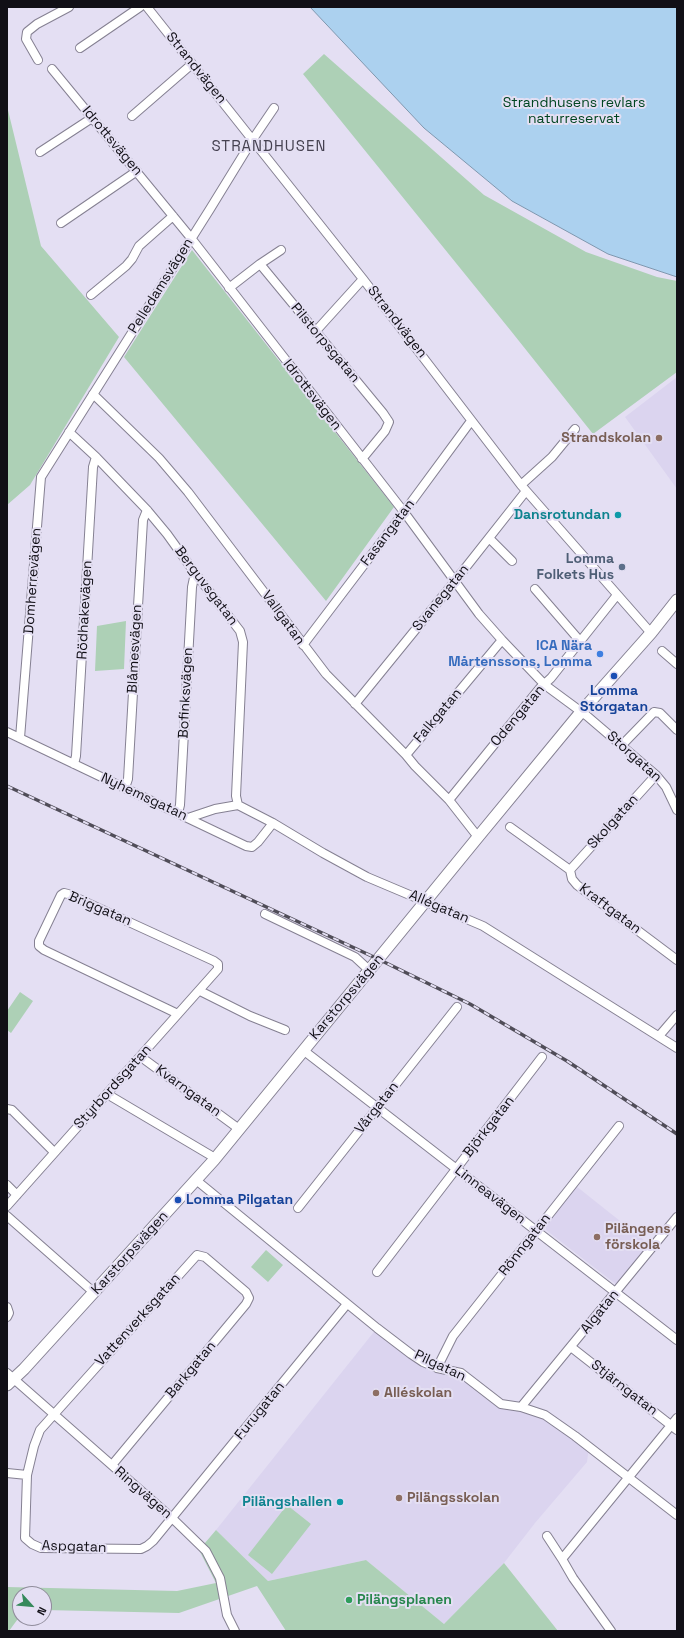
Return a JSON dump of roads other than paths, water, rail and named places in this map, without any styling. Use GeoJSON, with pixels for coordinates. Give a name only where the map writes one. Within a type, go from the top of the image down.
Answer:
{"type":"FeatureCollection","features":[{"type":"Feature","properties":{"kind":"street"},"geometry":{"type":"LineString","coordinates":[[38,60],[26,40],[27,32],[37,24],[69,7]]}},
{"type":"Feature","properties":{"kind":"street"},"geometry":{"type":"LineString","coordinates":[[80,48],[140,7]]}},
{"type":"Feature","properties":{"kind":"street","name":"Strandvägen"},"geometry":{"type":"LineString","coordinates":[[147,7],[363,278],[523,488],[651,633]]}},
{"type":"Feature","properties":{"kind":"street"},"geometry":{"type":"LineString","coordinates":[[132,116],[192,64]]}},
{"type":"Feature","properties":{"kind":"street","name":"Idrottsvägen"},"geometry":{"type":"LineString","coordinates":[[52,69],[191,238],[404,512],[454,582],[502,640],[545,685],[581,712]]}},
{"type":"Feature","properties":{"kind":"street","name":"Pelledamsvägen"},"geometry":{"type":"LineString","coordinates":[[69,432],[274,108]]}},
{"type":"Feature","properties":{"kind":"street"},"geometry":{"type":"LineString","coordinates":[[40,152],[92,118]]}},
{"type":"Feature","properties":{"kind":"street"},"geometry":{"type":"LineString","coordinates":[[61,223],[136,171]]}},
{"type":"Feature","properties":{"kind":"street"},"geometry":{"type":"LineString","coordinates":[[91,295],[126,266],[132,259],[138,246],[173,216]]}},
{"type":"Feature","properties":{"kind":"street"},"geometry":{"type":"LineString","coordinates":[[229,288],[281,250]]}},
{"type":"Feature","properties":{"kind":"street","name":"Pilstorpsgatan"},"geometry":{"type":"LineString","coordinates":[[260,264],[389,422],[385,431],[362,459]]}},
{"type":"Feature","properties":{"kind":"street"},"geometry":{"type":"LineString","coordinates":[[315,332],[363,278]]}},
{"type":"Feature","properties":{"kind":"street","name":"Vallgatan"},"geometry":{"type":"LineString","coordinates":[[93,394],[159,458],[188,492],[326,674],[406,755],[414,766],[449,800],[478,837]]}},
{"type":"Feature","properties":{"kind":"street","name":"Fasangatan"},"geometry":{"type":"LineString","coordinates":[[303,645],[471,421]]}},
{"type":"Feature","properties":{"kind":"street","name":"Svanegatan"},"geometry":{"type":"LineString","coordinates":[[355,704],[489,538],[523,488],[552,457],[575,429]]}},
{"type":"Feature","properties":{"kind":"street","name":"Berguvsgatan"},"geometry":{"type":"LineString","coordinates":[[69,432],[96,457],[147,510],[167,534],[240,631],[243,642],[236,796],[238,805]]}},
{"type":"Feature","properties":{"kind":"street","name":"Domherrevägen"},"geometry":{"type":"LineString","coordinates":[[20,738],[41,477],[69,432]]}},
{"type":"Feature","properties":{"kind":"street","name":"Rödhakevägen"},"geometry":{"type":"LineString","coordinates":[[74,764],[76,756],[93,467],[96,457]]}},
{"type":"Feature","properties":{"kind":"street","name":"Blåmesvägen"},"geometry":{"type":"LineString","coordinates":[[125,788],[128,779],[143,520],[147,510]]}},
{"type":"Feature","properties":{"kind":"street"},"geometry":{"type":"LineString","coordinates":[[489,538],[512,561]]}},
{"type":"Feature","properties":{"kind":"street","name":"Bofinksvägen"},"geometry":{"type":"LineString","coordinates":[[178,813],[192,587],[195,573]]}},
{"type":"Feature","properties":{"kind":"street"},"geometry":{"type":"LineString","coordinates":[[535,589],[580,641]]}},
{"type":"Feature","properties":{"kind":"street","name":"Odengatan"},"geometry":{"type":"LineString","coordinates":[[449,800],[540,688],[545,685],[617,595]]}},
{"type":"Feature","properties":{"kind":"street","name":"Karstorpsvägen"},"geometry":{"type":"LineString","coordinates":[[9,1379],[196,1180],[581,712],[651,633],[677,600]]}},
{"type":"Feature","properties":{"kind":"street","name":"Falkgatan"},"geometry":{"type":"LineString","coordinates":[[406,755],[502,640]]}},
{"type":"Feature","properties":{"kind":"street"},"geometry":{"type":"LineString","coordinates":[[662,651],[677,664]]}},
{"type":"Feature","properties":{"kind":"street","name":"Storgatan"},"geometry":{"type":"LineString","coordinates":[[581,712],[656,775],[666,787],[677,810]]}},
{"type":"Feature","properties":{"kind":"street"},"geometry":{"type":"LineString","coordinates":[[622,745],[654,712],[660,713],[677,730]]}},
{"type":"Feature","properties":{"kind":"street","name":"Nyhemsgatan"},"geometry":{"type":"LineString","coordinates":[[7,732],[246,846],[252,847],[258,842],[273,823]]}},
{"type":"Feature","properties":{"kind":"street","name":"Skolgatan"},"geometry":{"type":"LineString","coordinates":[[570,870],[656,775]]}},
{"type":"Feature","properties":{"kind":"street"},"geometry":{"type":"LineString","coordinates":[[188,818],[215,809],[238,805]]}},
{"type":"Feature","properties":{"kind":"street","name":"Allégatan"},"geometry":{"type":"LineString","coordinates":[[238,805],[273,823],[323,853],[368,877],[483,926],[677,1048]]}},
{"type":"Feature","properties":{"kind":"street","name":"Kraftgatan"},"geometry":{"type":"LineString","coordinates":[[510,827],[570,870],[572,879],[577,885],[677,960]]}},
{"type":"Feature","properties":{"kind":"street","name":"Briggatan"},"geometry":{"type":"LineString","coordinates":[[178,1014],[44,950],[39,946],[39,941],[61,895],[64,893],[68,894],[214,961],[218,967]]}},
{"type":"Feature","properties":{"kind":"street"},"geometry":{"type":"LineString","coordinates":[[265,914],[355,957],[369,970]]}},
{"type":"Feature","properties":{"kind":"street","name":"Styrbordsgatan"},"geometry":{"type":"LineString","coordinates":[[7,1206],[217,972],[218,967]]}},
{"type":"Feature","properties":{"kind":"street"},"geometry":{"type":"LineString","coordinates":[[200,990],[250,1016],[285,1030]]}},
{"type":"Feature","properties":{"kind":"street","name":"Vårgatan"},"geometry":{"type":"LineString","coordinates":[[298,1208],[457,1007]]}},
{"type":"Feature","properties":{"kind":"street"},"geometry":{"type":"LineString","coordinates":[[659,1036],[677,1015]]}},
{"type":"Feature","properties":{"kind":"street","name":"Linneavägen"},"geometry":{"type":"LineString","coordinates":[[303,1050],[677,1340]]}},
{"type":"Feature","properties":{"kind":"street","name":"Kvarngatan"},"geometry":{"type":"LineString","coordinates":[[141,1057],[235,1126]]}},
{"type":"Feature","properties":{"kind":"street","name":"Björkgatan"},"geometry":{"type":"LineString","coordinates":[[377,1272],[542,1057]]}},
{"type":"Feature","properties":{"kind":"street"},"geometry":{"type":"LineString","coordinates":[[107,1094],[210,1155]]}},
{"type":"Feature","properties":{"kind":"street"},"geometry":{"type":"LineString","coordinates":[[7,1109],[12,1110],[54,1152]]}},
{"type":"Feature","properties":{"kind":"street","name":"Rönngatan"},"geometry":{"type":"LineString","coordinates":[[437,1368],[453,1336],[618,1126]]}},
{"type":"Feature","properties":{"kind":"street","name":"Pilgatan"},"geometry":{"type":"LineString","coordinates":[[196,1180],[347,1304],[411,1354],[423,1362],[437,1368],[461,1373],[501,1404],[521,1407],[546,1415],[580,1439],[677,1515]]}},
{"type":"Feature","properties":{"kind":"street"},"geometry":{"type":"LineString","coordinates":[[7,1185],[17,1195]]}},
{"type":"Feature","properties":{"kind":"street"},"geometry":{"type":"LineString","coordinates":[[7,1216],[90,1289]]}},
{"type":"Feature","properties":{"kind":"street","name":"Algatan"},"geometry":{"type":"LineString","coordinates":[[521,1407],[616,1292],[654,1243],[677,1217]]}},
{"type":"Feature","properties":{"kind":"street","name":"Vattenverksgatan"},"geometry":{"type":"LineString","coordinates":[[54,1414],[197,1255],[205,1257],[228,1277]]}},
{"type":"Feature","properties":{"kind":"street","name":"Barkgatan"},"geometry":{"type":"LineString","coordinates":[[112,1465],[250,1298],[246,1292],[228,1277]]}},
{"type":"Feature","properties":{"kind":"street","name":"Furugatan"},"geometry":{"type":"LineString","coordinates":[[172,1518],[347,1304]]}},
{"type":"Feature","properties":{"kind":"street"},"geometry":{"type":"LineString","coordinates":[[7,1307],[9,1313],[7,1317]]}},
{"type":"Feature","properties":{"kind":"street","name":"Stjärngatan"},"geometry":{"type":"LineString","coordinates":[[571,1347],[674,1427]]}},
{"type":"Feature","properties":{"kind":"street","name":"Ringvägen"},"geometry":{"type":"LineString","coordinates":[[9,1379],[54,1414],[197,1540],[212,1561],[220,1578],[227,1615],[235,1631]]}},
{"type":"Feature","properties":{"kind":"street","name":"Aspgatan"},"geometry":{"type":"LineString","coordinates":[[54,1414],[40,1430],[26,1475],[25,1538],[32,1544],[41,1548],[141,1549],[153,1541],[172,1518]]}},
{"type":"Feature","properties":{"kind":"street"},"geometry":{"type":"LineString","coordinates":[[562,1559],[629,1478],[674,1427],[677,1418]]}},
{"type":"Feature","properties":{"kind":"street"},"geometry":{"type":"LineString","coordinates":[[7,1473],[26,1475]]}},
{"type":"Feature","properties":{"kind":"street"},"geometry":{"type":"LineString","coordinates":[[547,1536],[573,1578],[612,1631]]}},
{"type":"Feature","properties":{"kind":"water","name":"Strandhusens revlars naturreservat"},"geometry":{"type":"Polygon","coordinates":[[[310,7],[677,7],[677,277],[608,254],[512,201],[424,128],[310,7]]]}},
{"type":"Feature","properties":{"kind":"railway"},"geometry":{"type":"LineString","coordinates":[[7,786],[378,959],[470,1004],[567,1061],[677,1134]]}},
{"type":"Feature","properties":{"kind":"place","name":"Strandskolan"},"geometry":{"type":"Point","coordinates":[659,438]}},
{"type":"Feature","properties":{"kind":"place","name":"Dansrotundan"},"geometry":{"type":"Point","coordinates":[618,515]}},
{"type":"Feature","properties":{"kind":"place","name":"Lomma Folkets Hus"},"geometry":{"type":"Point","coordinates":[622,567]}},
{"type":"Feature","properties":{"kind":"place","name":"ICA Nära Mårtenssons, Lomma"},"geometry":{"type":"Point","coordinates":[600,654]}},
{"type":"Feature","properties":{"kind":"place","name":"Lomma Storgatan"},"geometry":{"type":"Point","coordinates":[614,676]}},
{"type":"Feature","properties":{"kind":"place","name":"Lomma Pilgatan"},"geometry":{"type":"Point","coordinates":[178,1200]}},
{"type":"Feature","properties":{"kind":"place","name":"Pilängens förskola"},"geometry":{"type":"Point","coordinates":[597,1237]}},
{"type":"Feature","properties":{"kind":"place","name":"Alléskolan"},"geometry":{"type":"Point","coordinates":[376,1393]}},
{"type":"Feature","properties":{"kind":"place","name":"Pilängsskolan"},"geometry":{"type":"Point","coordinates":[399,1498]}},
{"type":"Feature","properties":{"kind":"place","name":"Pilängshallen"},"geometry":{"type":"Point","coordinates":[340,1502]}},
{"type":"Feature","properties":{"kind":"place","name":"Pilängsplanen"},"geometry":{"type":"Point","coordinates":[349,1600]}},
{"type":"Feature","properties":{"kind":"district","name":"STRANDHUSEN"},"geometry":{"type":"Point","coordinates":[269,147]}}]}
